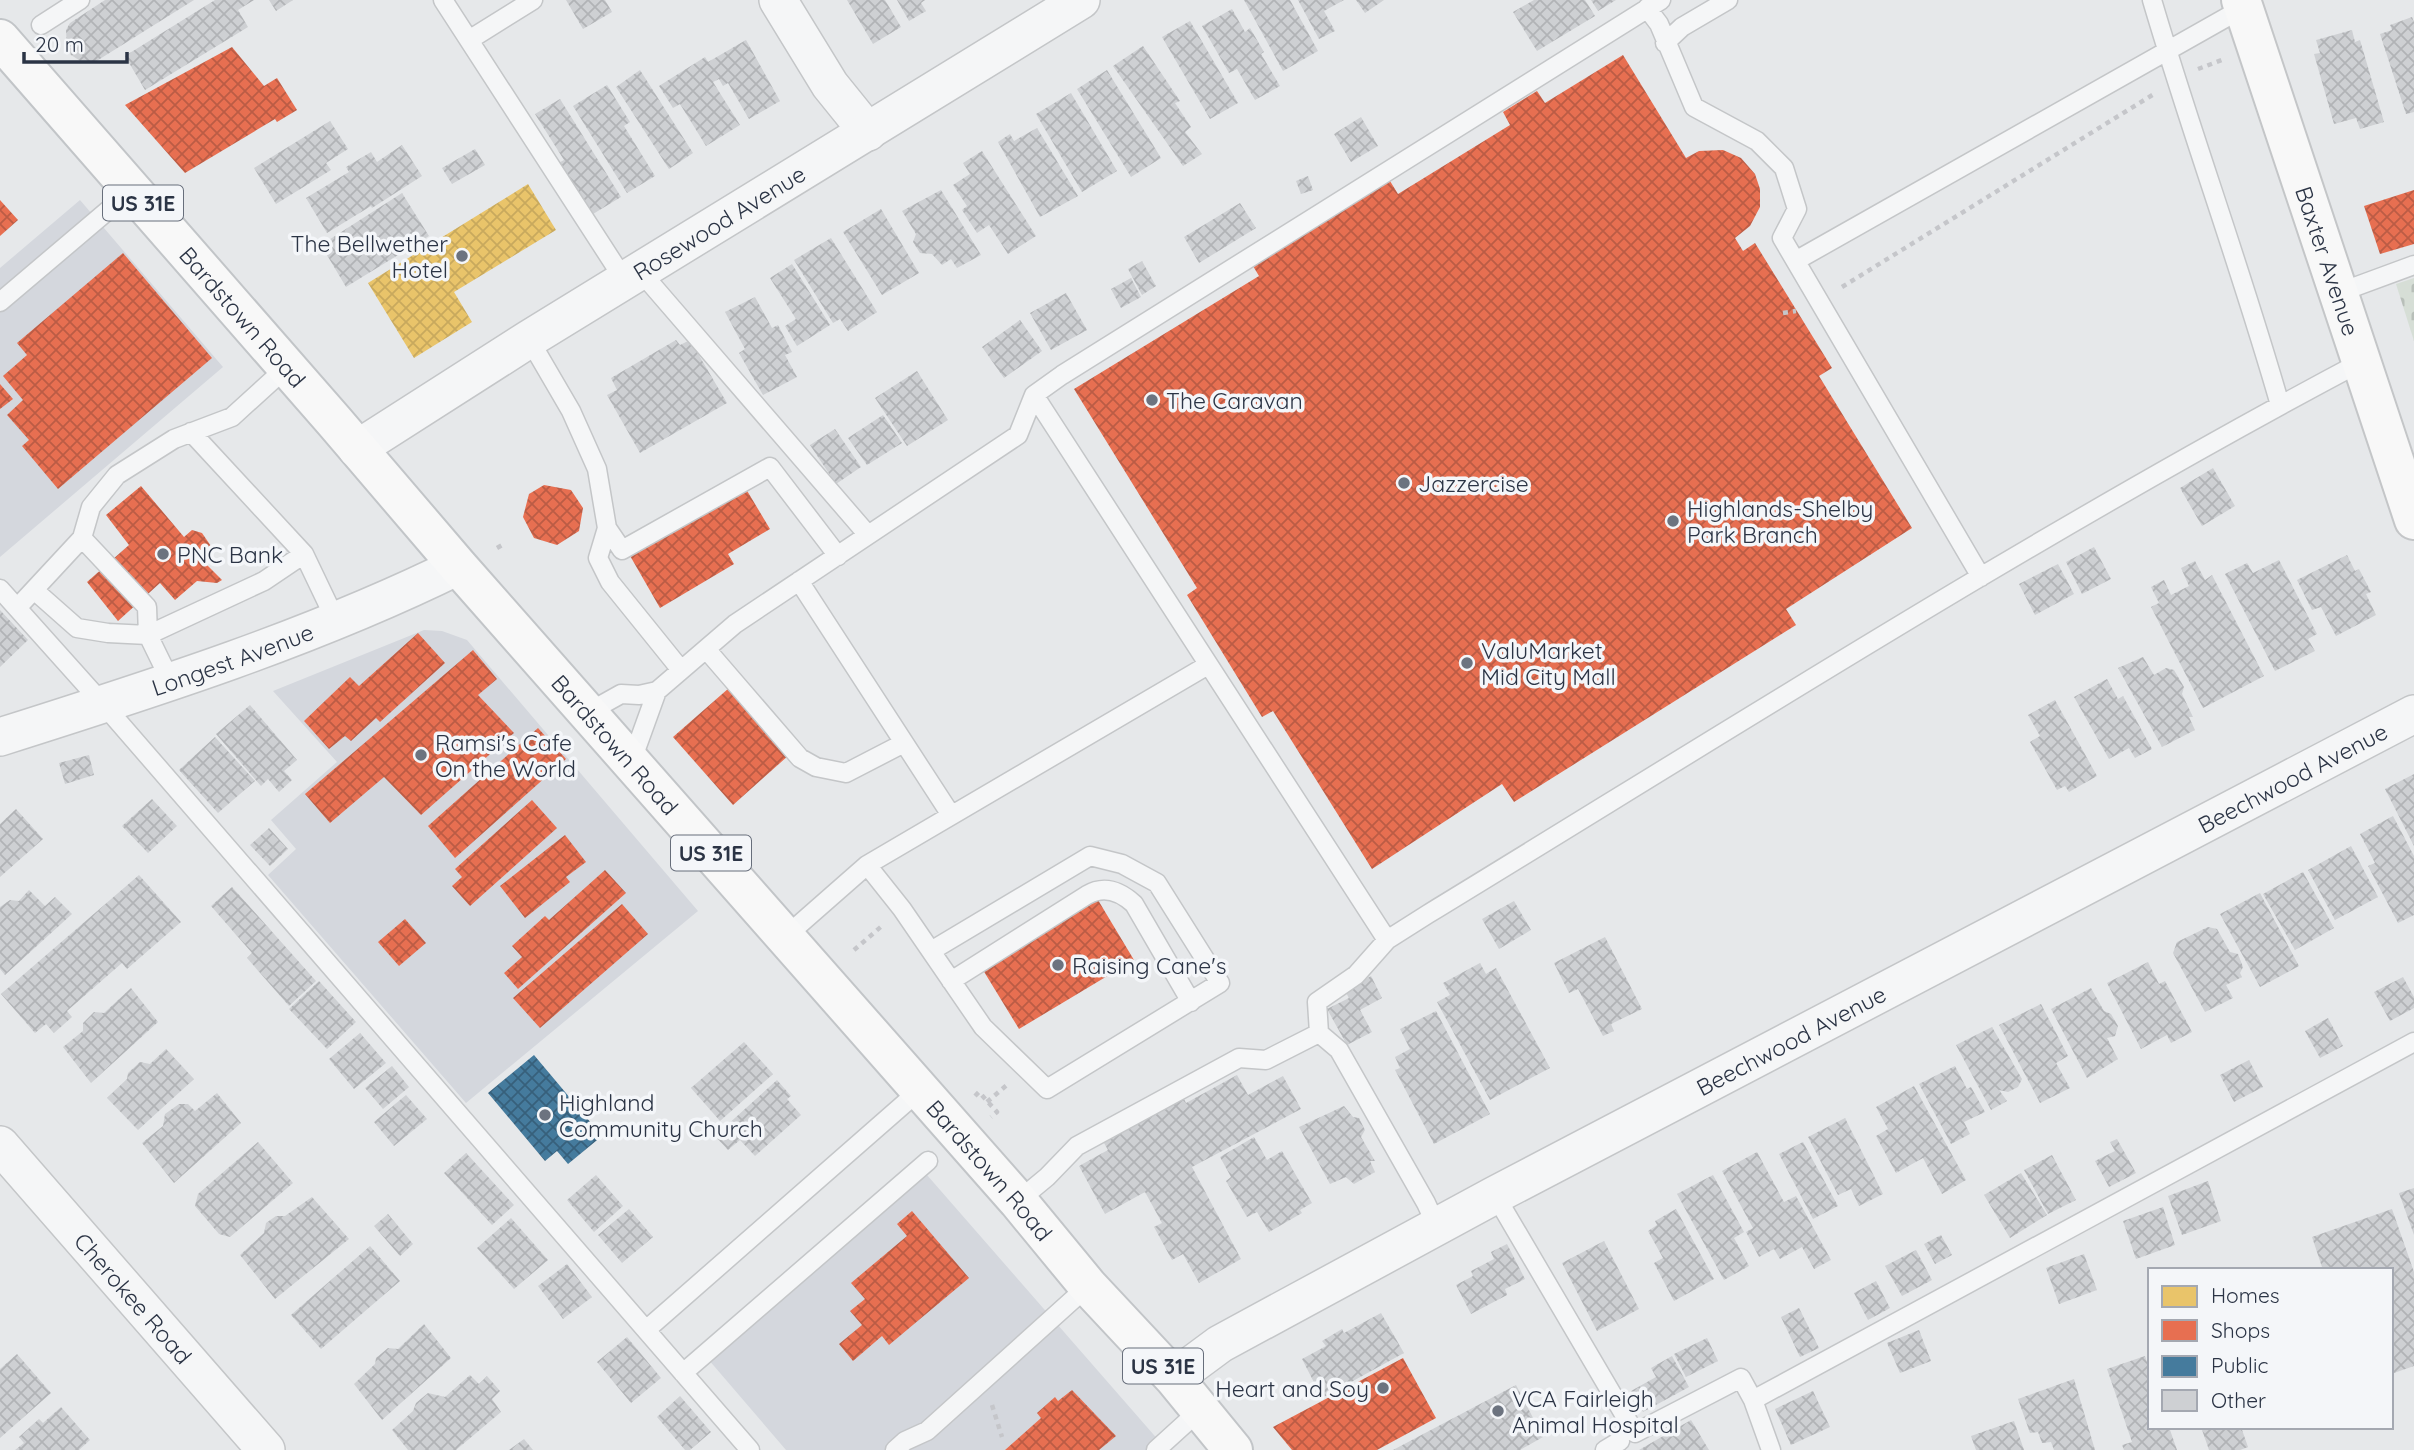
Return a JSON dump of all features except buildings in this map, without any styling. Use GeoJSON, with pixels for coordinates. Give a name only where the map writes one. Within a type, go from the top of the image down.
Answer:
{"type":"FeatureCollection","features":[{"type":"Feature","properties":{"kind":"main road","name":"Baxter Avenue"},"geometry":{"type":"LineString","coordinates":[[2242,4],[2414,520]]}},
{"type":"Feature","properties":{"kind":"main road","name":"Bardstown Road"},"geometry":{"type":"LineString","coordinates":[[0,39],[458,566],[1018,1201],[1088,1286],[1174,1378],[1233,1450]]}},
{"type":"Feature","properties":{"kind":"street"},"geometry":{"type":"LineString","coordinates":[[778,0],[830,85],[868,132]]}},
{"type":"Feature","properties":{"kind":"street","name":"Rosewood Avenue"},"geometry":{"type":"LineString","coordinates":[[358,449],[529,339],[1081,0]]}},
{"type":"Feature","properties":{"kind":"street","name":"Longest Avenue"},"geometry":{"type":"LineString","coordinates":[[0,737],[103,704],[336,621],[458,566]]}},
{"type":"Feature","properties":{"kind":"street","name":"Beechwood Avenue"},"geometry":{"type":"LineString","coordinates":[[1174,1378],[1220,1344],[1495,1195],[2414,714]]}},
{"type":"Feature","properties":{"kind":"street","name":"Cherokee Road"},"geometry":{"type":"LineString","coordinates":[[0,1145],[266,1450]]}},
{"type":"Feature","properties":{"kind":"lane"},"geometry":{"type":"LineString","coordinates":[[41,25],[79,0]]}},
{"type":"Feature","properties":{"kind":"lane"},"geometry":{"type":"LineString","coordinates":[[443,0],[633,276],[868,535]]}},
{"type":"Feature","properties":{"kind":"lane"},"geometry":{"type":"LineString","coordinates":[[469,40],[533,0]]}},
{"type":"Feature","properties":{"kind":"lane"},"geometry":{"type":"LineString","coordinates":[[1665,43],[1682,27],[1727,0]]}},
{"type":"Feature","properties":{"kind":"lane"},"geometry":{"type":"LineString","coordinates":[[2152,0],[2255,316],[2280,405]]}},
{"type":"Feature","properties":{"kind":"lane"},"geometry":{"type":"LineString","coordinates":[[587,713],[621,694],[639,695],[657,691],[735,624],[1018,435],[1034,395],[1654,4],[1665,43],[1694,107],[1757,141],[1784,169],[1797,209],[1782,238],[1980,577]]}},
{"type":"Feature","properties":{"kind":"lane"},"geometry":{"type":"LineString","coordinates":[[1797,260],[2167,52],[2242,4]]}},
{"type":"Feature","properties":{"kind":"lane"},"geometry":{"type":"LineString","coordinates":[[0,302],[132,190]]}},
{"type":"Feature","properties":{"kind":"lane"},"geometry":{"type":"LineString","coordinates":[[2338,293],[2414,265]]}},
{"type":"Feature","properties":{"kind":"lane"},"geometry":{"type":"LineString","coordinates":[[529,339],[571,411],[597,469],[607,528],[622,550],[769,467],[838,556]]}},
{"type":"Feature","properties":{"kind":"lane"},"geometry":{"type":"LineString","coordinates":[[1437,1227],[1339,1050],[1319,1032],[1317,1002],[1356,975],[1387,940],[1428,914],[1980,577],[2280,405],[2361,362]]}},
{"type":"Feature","properties":{"kind":"lane"},"geometry":{"type":"LineString","coordinates":[[17,608],[82,538],[91,507],[117,475],[174,439],[232,417],[287,367]]}},
{"type":"Feature","properties":{"kind":"lane"},"geometry":{"type":"LineString","coordinates":[[1034,395],[1387,940]]}},
{"type":"Feature","properties":{"kind":"lane"},"geometry":{"type":"LineString","coordinates":[[191,432],[304,554],[336,621]]}},
{"type":"Feature","properties":{"kind":"lane"},"geometry":{"type":"LineString","coordinates":[[607,528],[598,558],[610,582],[681,670]]}},
{"type":"Feature","properties":{"kind":"lane"},"geometry":{"type":"LineString","coordinates":[[82,538],[147,607],[148,635],[170,680]]}},
{"type":"Feature","properties":{"kind":"lane"},"geometry":{"type":"LineString","coordinates":[[34,590],[77,628],[148,635],[264,581],[304,554]]}},
{"type":"Feature","properties":{"kind":"lane"},"geometry":{"type":"LineString","coordinates":[[800,581],[951,815]]}},
{"type":"Feature","properties":{"kind":"lane"},"geometry":{"type":"LineString","coordinates":[[0,589],[103,704],[750,1450]]}},
{"type":"Feature","properties":{"kind":"lane"},"geometry":{"type":"LineString","coordinates":[[706,649],[800,758],[817,767],[846,773],[904,743]]}},
{"type":"Feature","properties":{"kind":"lane"},"geometry":{"type":"LineString","coordinates":[[785,937],[867,865],[1208,665]]}},
{"type":"Feature","properties":{"kind":"lane"},"geometry":{"type":"LineString","coordinates":[[631,762],[657,691]]}},
{"type":"Feature","properties":{"kind":"lane"},"geometry":{"type":"LineString","coordinates":[[867,865],[902,909],[983,1027],[1048,1089],[1220,983],[1157,883],[1122,864],[1090,856],[931,951]]}},
{"type":"Feature","properties":{"kind":"lane"},"geometry":{"type":"LineString","coordinates":[[951,981],[1087,895],[1105,889],[1125,896],[1134,904],[1191,1002]]}},
{"type":"Feature","properties":{"kind":"lane"},"geometry":{"type":"LineString","coordinates":[[1018,1201],[1047,1177],[1077,1146],[1239,1058],[1266,1060],[1319,1032]]}},
{"type":"Feature","properties":{"kind":"lane"},"geometry":{"type":"LineString","coordinates":[[1753,1400],[2414,1042]]}},
{"type":"Feature","properties":{"kind":"lane"},"geometry":{"type":"LineString","coordinates":[[646,1330],[920,1090]]}},
{"type":"Feature","properties":{"kind":"lane"},"geometry":{"type":"LineString","coordinates":[[683,1373],[928,1161]]}},
{"type":"Feature","properties":{"kind":"lane"},"geometry":{"type":"LineString","coordinates":[[1495,1195],[1635,1433],[1741,1378],[1753,1400],[1771,1450]]}},
{"type":"Feature","properties":{"kind":"lane"},"geometry":{"type":"LineString","coordinates":[[895,1450],[905,1441],[927,1431],[1088,1286]]}},
{"type":"Feature","properties":{"kind":"lane"},"geometry":{"type":"LineString","coordinates":[[1155,1450],[1200,1410]]}},
{"type":"Feature","properties":{"kind":"lane"},"geometry":{"type":"LineString","coordinates":[[920,1450],[927,1431]]}},
{"type":"Feature","properties":{"kind":"path"},"geometry":{"type":"LineString","coordinates":[[1842,287],[2177,80],[2223,60]]}},
{"type":"Feature","properties":{"kind":"path"},"geometry":{"type":"LineString","coordinates":[[497,548],[504,544]]}},
{"type":"Feature","properties":{"kind":"path"},"geometry":{"type":"LineString","coordinates":[[854,950],[889,919]]}},
{"type":"Feature","properties":{"kind":"path"},"geometry":{"type":"LineString","coordinates":[[988,1102],[1009,1083]]}},
{"type":"Feature","properties":{"kind":"path"},"geometry":{"type":"LineString","coordinates":[[972,1098],[979,1092],[997,1112],[990,1118]]}},
{"type":"Feature","properties":{"kind":"shaded area"},"geometry":{"type":"Polygon","coordinates":[[[80,200],[223,367],[0,557],[0,268],[80,200]]]}},
{"type":"Feature","properties":{"kind":"shaded area"},"geometry":{"type":"Polygon","coordinates":[[[424,630],[442,631],[467,640],[698,911],[466,1103],[268,875],[296,849],[271,820],[337,762],[273,691],[424,630]]]}},
{"type":"Feature","properties":{"kind":"shaded area"},"geometry":{"type":"Polygon","coordinates":[[[927,1175],[1167,1450],[786,1450],[708,1359],[927,1175]]]}},
{"type":"Feature","properties":{"kind":"green space"},"geometry":{"type":"Polygon","coordinates":[[[2414,278],[2414,341],[2396,284],[2414,278]]]}},
{"type":"Feature","properties":{"kind":"place","name":"The Bellwether Hotel"},"geometry":{"type":"Point","coordinates":[462,256]}},
{"type":"Feature","properties":{"kind":"place","name":"The Caravan"},"geometry":{"type":"Point","coordinates":[1152,400]}},
{"type":"Feature","properties":{"kind":"place","name":"Jazzercise"},"geometry":{"type":"Point","coordinates":[1404,483]}},
{"type":"Feature","properties":{"kind":"place","name":"Highlands-Shelby Park Branch"},"geometry":{"type":"Point","coordinates":[1673,521]}},
{"type":"Feature","properties":{"kind":"place","name":"PNC Bank"},"geometry":{"type":"Point","coordinates":[163,554]}},
{"type":"Feature","properties":{"kind":"place","name":"ValuMarket Mid City Mall"},"geometry":{"type":"Point","coordinates":[1467,663]}},
{"type":"Feature","properties":{"kind":"place","name":"Ramsi's Cafe On the World"},"geometry":{"type":"Point","coordinates":[421,755]}},
{"type":"Feature","properties":{"kind":"place","name":"Raising Cane's"},"geometry":{"type":"Point","coordinates":[1058,965]}},
{"type":"Feature","properties":{"kind":"place","name":"Highland Community Church"},"geometry":{"type":"Point","coordinates":[545,1115]}},
{"type":"Feature","properties":{"kind":"place","name":"Heart and Soy"},"geometry":{"type":"Point","coordinates":[1383,1388]}},
{"type":"Feature","properties":{"kind":"place","name":"VCA Fairleigh Animal Hospital"},"geometry":{"type":"Point","coordinates":[1498,1411]}}]}
